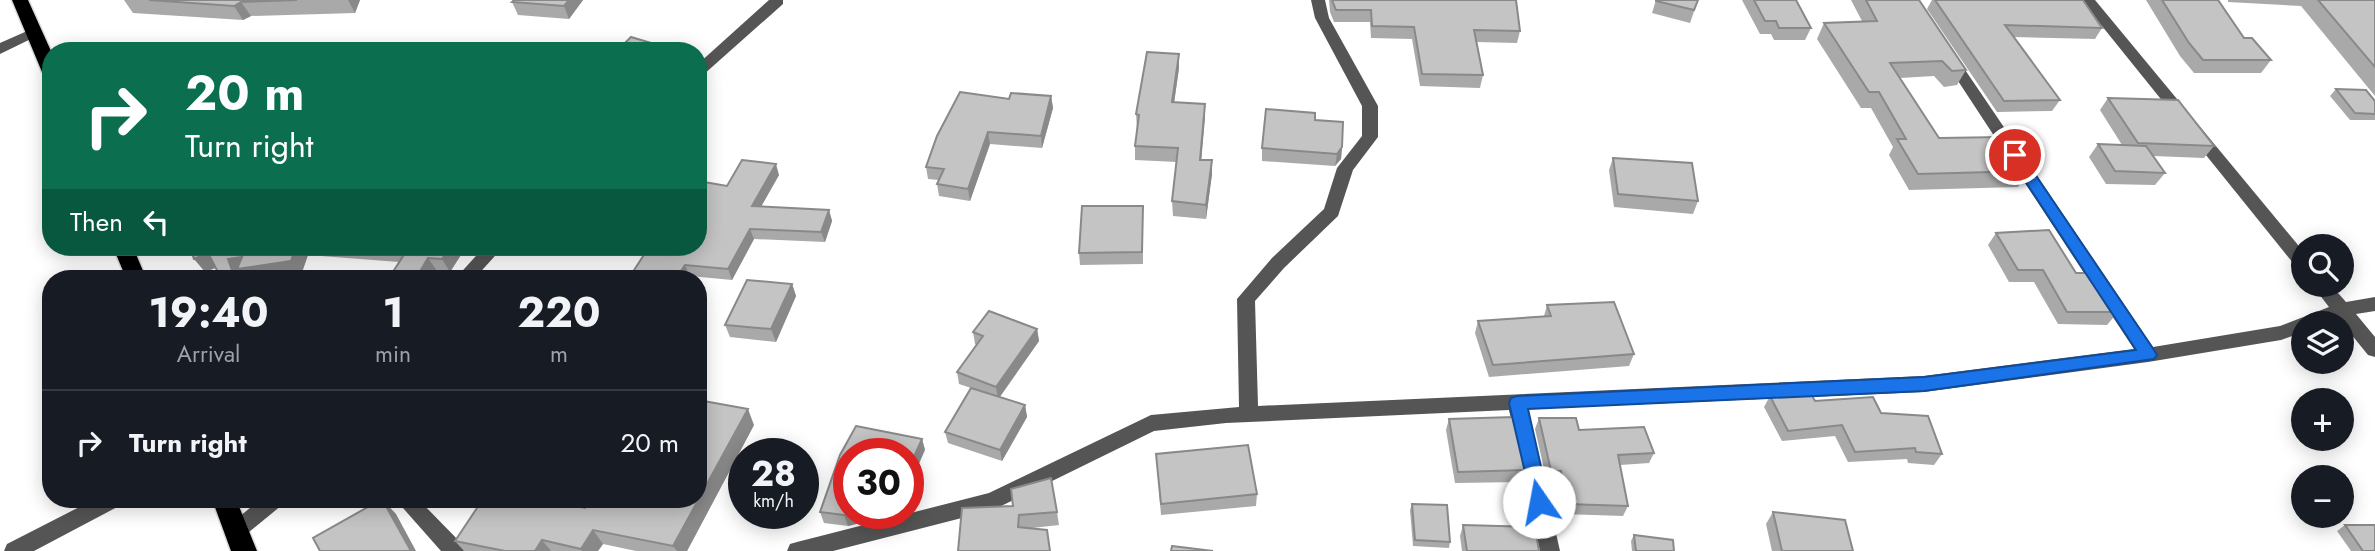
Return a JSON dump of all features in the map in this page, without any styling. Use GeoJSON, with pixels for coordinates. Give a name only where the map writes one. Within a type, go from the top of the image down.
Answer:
{"type":"FeatureCollection","features":[{"type":"Feature","properties":{"kind":"highway"},"geometry":{"type":"LineString","coordinates":[[20,0],[42,51]]}},
{"type":"Feature","properties":{"kind":"highway"},"geometry":{"type":"LineString","coordinates":[[227,508],[240,541]]}},
{"type":"Feature","properties":{"kind":"street"},"geometry":{"type":"LineString","coordinates":[[1249,414],[1246,299],[1278,263],[1332,212],[1345,168],[1370,137],[1370,106],[1322,18],[1318,0]]}},
{"type":"Feature","properties":{"kind":"street"},"geometry":{"type":"LineString","coordinates":[[2088,0],[2291,248]]}},
{"type":"Feature","properties":{"kind":"street"},"geometry":{"type":"LineString","coordinates":[[707,64],[778,1]]}},
{"type":"Feature","properties":{"kind":"street"},"geometry":{"type":"LineString","coordinates":[[0,49],[34,32]]}},
{"type":"Feature","properties":{"kind":"street"},"geometry":{"type":"LineString","coordinates":[[1942,46],[2148,355]]}},
{"type":"Feature","properties":{"kind":"street"},"geometry":{"type":"LineString","coordinates":[[472,270],[486,256]]}},
{"type":"Feature","properties":{"kind":"street"},"geometry":{"type":"LineString","coordinates":[[2331,297],[2375,350]]}},
{"type":"Feature","properties":{"kind":"street"},"geometry":{"type":"LineString","coordinates":[[2341,310],[2375,304]]}},
{"type":"Feature","properties":{"kind":"street"},"geometry":{"type":"LineString","coordinates":[[797,551],[993,501],[1151,424],[1249,414],[1924,384],[2148,355],[2281,334],[2291,330]]}},
{"type":"Feature","properties":{"kind":"street"},"geometry":{"type":"LineString","coordinates":[[1517,403],[1550,551]]}},
{"type":"Feature","properties":{"kind":"street"},"geometry":{"type":"LineString","coordinates":[[13,551],[97,508]]}},
{"type":"Feature","properties":{"kind":"street"},"geometry":{"type":"LineString","coordinates":[[240,541],[268,508]]}},
{"type":"Feature","properties":{"kind":"street"},"geometry":{"type":"LineString","coordinates":[[414,508],[455,551]]}},
{"type":"Feature","properties":{"kind":"building"},"geometry":{"type":"Polygon","coordinates":[[[149,0],[297,0],[241,2],[234,6],[149,0]]]}},
{"type":"Feature","properties":{"kind":"building"},"geometry":{"type":"Polygon","coordinates":[[[569,0],[564,6],[512,2],[569,0]]]}},
{"type":"Feature","properties":{"kind":"building"},"geometry":{"type":"Polygon","coordinates":[[[1332,0],[1516,0],[1520,31],[1474,30],[1483,75],[1422,74],[1414,27],[1372,26],[1371,10],[1336,10],[1332,0]]]}},
{"type":"Feature","properties":{"kind":"building"},"geometry":{"type":"Polygon","coordinates":[[[1656,0],[1698,0],[1694,10],[1656,0]]]}},
{"type":"Feature","properties":{"kind":"building"},"geometry":{"type":"Polygon","coordinates":[[[1754,0],[1796,0],[1811,28],[1779,28],[1776,21],[1765,21],[1754,0]]]}},
{"type":"Feature","properties":{"kind":"building"},"geometry":{"type":"Polygon","coordinates":[[[1866,0],[1919,0],[1966,70],[1952,71],[1942,61],[1890,63],[1939,138],[2004,137],[2028,171],[1918,174],[1897,139],[1906,139],[1879,92],[1869,92],[1824,23],[1877,21],[1866,0]]]}},
{"type":"Feature","properties":{"kind":"building"},"geometry":{"type":"Polygon","coordinates":[[[1935,0],[2083,0],[2102,28],[2005,25],[2060,100],[2004,101],[1935,0]]]}},
{"type":"Feature","properties":{"kind":"building"},"geometry":{"type":"Polygon","coordinates":[[[2162,0],[2218,0],[2244,38],[2252,38],[2271,60],[2203,60],[2162,0]]]}},
{"type":"Feature","properties":{"kind":"building"},"geometry":{"type":"Polygon","coordinates":[[[2318,0],[2375,0],[2375,67],[2318,0]]]}},
{"type":"Feature","properties":{"kind":"building"},"geometry":{"type":"Polygon","coordinates":[[[631,37],[648,42],[626,42],[631,37]]]}},
{"type":"Feature","properties":{"kind":"building"},"geometry":{"type":"Polygon","coordinates":[[[1147,52],[1179,54],[1172,102],[1205,104],[1200,160],[1212,160],[1206,205],[1172,201],[1178,148],[1135,146],[1139,115],[1136,114],[1147,52]]]}},
{"type":"Feature","properties":{"kind":"building"},"geometry":{"type":"Polygon","coordinates":[[[2336,89],[2366,90],[2375,101],[2375,114],[2355,113],[2336,89]]]}},
{"type":"Feature","properties":{"kind":"building"},"geometry":{"type":"Polygon","coordinates":[[[960,92],[1009,99],[1011,93],[1051,96],[1041,136],[988,132],[968,189],[937,184],[944,169],[926,167],[937,136],[960,92]]]}},
{"type":"Feature","properties":{"kind":"building"},"geometry":{"type":"Polygon","coordinates":[[[2108,98],[2178,100],[2214,146],[2138,143],[2108,98]]]}},
{"type":"Feature","properties":{"kind":"building"},"geometry":{"type":"Polygon","coordinates":[[[1266,109],[1315,113],[1315,120],[1343,122],[1342,147],[1337,154],[1262,148],[1266,109]]]}},
{"type":"Feature","properties":{"kind":"building"},"geometry":{"type":"Polygon","coordinates":[[[2098,144],[2146,146],[2165,173],[2115,171],[2098,144]]]}},
{"type":"Feature","properties":{"kind":"building"},"geometry":{"type":"Polygon","coordinates":[[[1613,158],[1692,163],[1698,201],[1618,194],[1613,158]]]}},
{"type":"Feature","properties":{"kind":"building"},"geometry":{"type":"Polygon","coordinates":[[[742,160],[776,164],[752,206],[829,210],[821,232],[750,229],[728,269],[685,265],[682,270],[634,270],[643,256],[707,256],[707,183],[727,186],[742,160]]]}},
{"type":"Feature","properties":{"kind":"building"},"geometry":{"type":"Polygon","coordinates":[[[1082,206],[1143,206],[1142,252],[1079,253],[1082,206]]]}},
{"type":"Feature","properties":{"kind":"building"},"geometry":{"type":"Polygon","coordinates":[[[2049,230],[2076,273],[2093,273],[2118,312],[2067,312],[2043,270],[2018,270],[1996,233],[2049,230]]]}},
{"type":"Feature","properties":{"kind":"building"},"geometry":{"type":"Polygon","coordinates":[[[210,256],[293,256],[291,261],[237,269],[242,257],[228,259],[232,270],[217,270],[210,256]]]}},
{"type":"Feature","properties":{"kind":"building"},"geometry":{"type":"Polygon","coordinates":[[[403,256],[444,256],[442,259],[428,258],[421,270],[394,270],[403,256]]]}},
{"type":"Feature","properties":{"kind":"building"},"geometry":{"type":"Polygon","coordinates":[[[747,280],[792,284],[771,329],[725,325],[747,280]]]}},
{"type":"Feature","properties":{"kind":"building"},"geometry":{"type":"Polygon","coordinates":[[[1614,302],[1634,354],[1493,365],[1478,321],[1551,316],[1547,305],[1614,302]]]}},
{"type":"Feature","properties":{"kind":"building"},"geometry":{"type":"Polygon","coordinates":[[[989,311],[1037,329],[996,387],[957,372],[983,336],[973,332],[989,311]]]}},
{"type":"Feature","properties":{"kind":"building"},"geometry":{"type":"Polygon","coordinates":[[[971,388],[1025,405],[1000,450],[945,432],[971,388]]]}},
{"type":"Feature","properties":{"kind":"building"},"geometry":{"type":"Polygon","coordinates":[[[1810,392],[1815,401],[1873,397],[1881,413],[1928,416],[1942,454],[1916,452],[1915,448],[1855,452],[1842,425],[1788,431],[1770,396],[1810,392]]]}},
{"type":"Feature","properties":{"kind":"building"},"geometry":{"type":"Polygon","coordinates":[[[707,402],[748,409],[732,438],[728,438],[728,446],[707,484],[707,402]]]}},
{"type":"Feature","properties":{"kind":"building"},"geometry":{"type":"Polygon","coordinates":[[[1514,417],[1526,470],[1458,472],[1449,419],[1514,417]]]}},
{"type":"Feature","properties":{"kind":"building"},"geometry":{"type":"Polygon","coordinates":[[[1539,418],[1576,418],[1579,430],[1644,427],[1654,453],[1618,455],[1628,506],[1566,504],[1561,471],[1551,471],[1539,418]]]}},
{"type":"Feature","properties":{"kind":"building"},"geometry":{"type":"Polygon","coordinates":[[[856,426],[917,438],[849,438],[856,426]]]}},
{"type":"Feature","properties":{"kind":"building"},"geometry":{"type":"Polygon","coordinates":[[[1248,445],[1257,494],[1161,504],[1156,454],[1248,445]]]}},
{"type":"Feature","properties":{"kind":"building"},"geometry":{"type":"Polygon","coordinates":[[[833,475],[833,514],[820,512],[833,475]]]}},
{"type":"Feature","properties":{"kind":"building"},"geometry":{"type":"Polygon","coordinates":[[[1051,478],[1057,512],[1019,515],[1018,527],[1047,530],[1050,551],[958,551],[962,508],[1013,506],[1011,489],[1051,478]]]}},
{"type":"Feature","properties":{"kind":"building"},"geometry":{"type":"Polygon","coordinates":[[[1412,504],[1447,505],[1450,542],[1415,540],[1412,504]]]}},
{"type":"Feature","properties":{"kind":"building"},"geometry":{"type":"Polygon","coordinates":[[[366,508],[387,508],[411,551],[320,551],[313,538],[366,508]]]}},
{"type":"Feature","properties":{"kind":"building"},"geometry":{"type":"Polygon","coordinates":[[[477,508],[694,508],[673,546],[593,530],[581,549],[542,540],[535,551],[505,551],[455,541],[477,508]]]}},
{"type":"Feature","properties":{"kind":"building"},"geometry":{"type":"Polygon","coordinates":[[[1773,512],[1845,520],[1853,551],[1782,551],[1773,512]]]}},
{"type":"Feature","properties":{"kind":"building"},"geometry":{"type":"Polygon","coordinates":[[[1463,525],[1535,527],[1539,551],[1467,551],[1463,525]]]}},
{"type":"Feature","properties":{"kind":"building"},"geometry":{"type":"Polygon","coordinates":[[[2354,525],[2375,525],[2375,551],[2363,551],[2347,528],[2354,528],[2354,525]]]}},
{"type":"Feature","properties":{"kind":"building"},"geometry":{"type":"Polygon","coordinates":[[[1634,535],[1673,540],[1674,551],[1636,551],[1634,535]]]}},
{"type":"Feature","properties":{"kind":"building"},"geometry":{"type":"Polygon","coordinates":[[[1172,546],[1213,551],[1171,551],[1172,546]]]}},
{"type":"Feature","properties":{"kind":"route"},"geometry":{"type":"LineString","coordinates":[[1539,502],[1517,403],[1924,384],[2148,355],[2015,155]]}}]}
